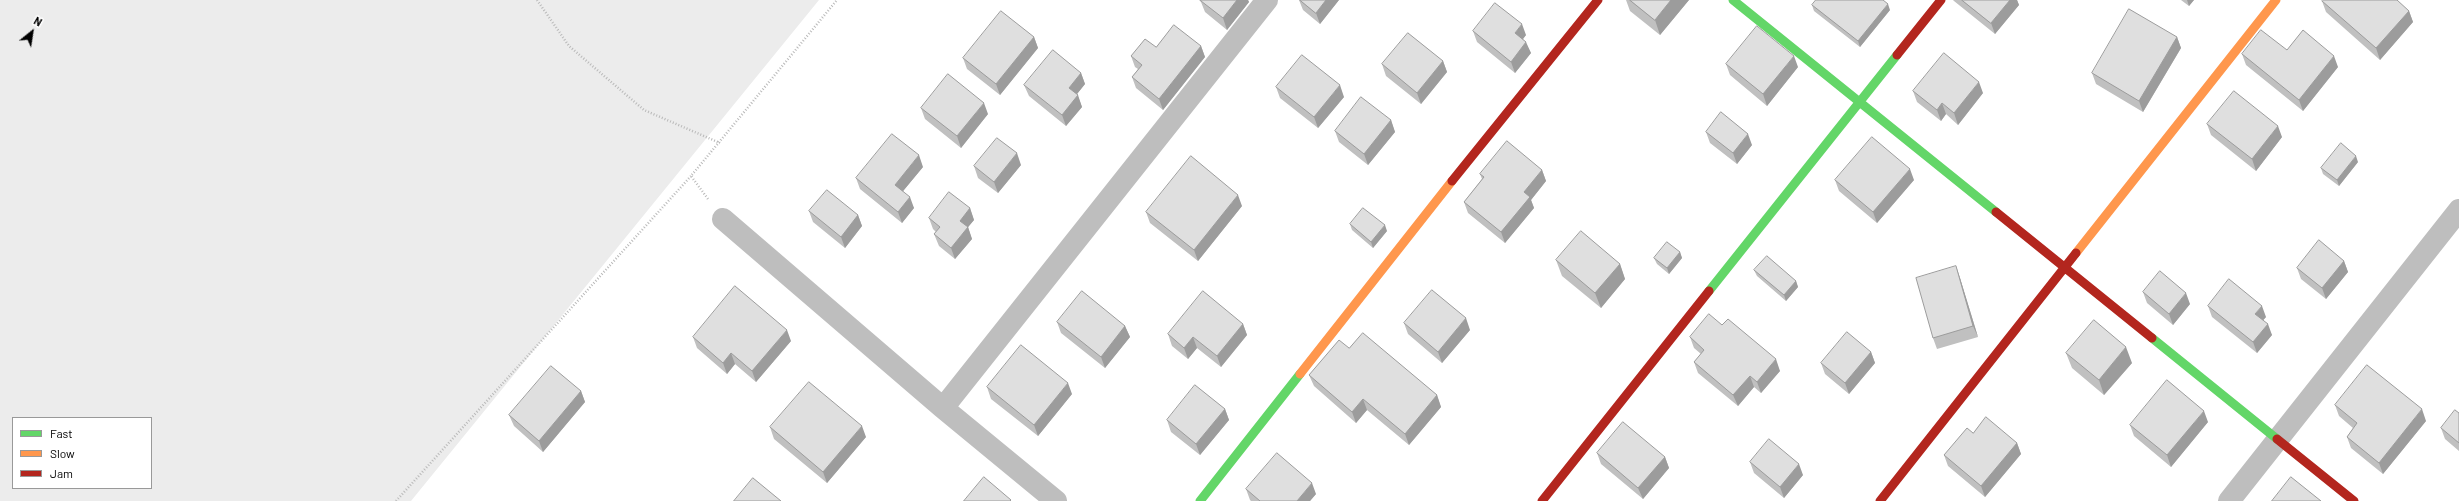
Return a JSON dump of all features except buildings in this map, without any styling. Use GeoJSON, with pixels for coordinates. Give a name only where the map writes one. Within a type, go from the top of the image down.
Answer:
{"type":"FeatureCollection","features":[{"type":"Feature","properties":{"kind":"street"},"geometry":{"type":"LineString","coordinates":[[943,408],[1267,0]]}},
{"type":"Feature","properties":{"kind":"street"},"geometry":{"type":"LineString","coordinates":[[1200,501],[1526,87],[1598,0]]}},
{"type":"Feature","properties":{"kind":"street"},"geometry":{"type":"LineString","coordinates":[[1733,0],[2066,267],[2354,501]]}},
{"type":"Feature","properties":{"kind":"street"},"geometry":{"type":"LineString","coordinates":[[1542,501],[1941,0]]}},
{"type":"Feature","properties":{"kind":"street"},"geometry":{"type":"LineString","coordinates":[[1880,501],[2276,0]]}},
{"type":"Feature","properties":{"kind":"street"},"geometry":{"type":"LineString","coordinates":[[2229,501],[2459,210]]}},
{"type":"Feature","properties":{"kind":"street"},"geometry":{"type":"LineString","coordinates":[[723,219],[943,408],[1056,501]]}},
{"type":"Feature","properties":{"kind":"path"},"geometry":{"type":"LineString","coordinates":[[537,0],[569,46],[644,110],[720,144]]}},
{"type":"Feature","properties":{"kind":"path"},"geometry":{"type":"LineString","coordinates":[[396,501],[720,144],[837,0]]}},
{"type":"Feature","properties":{"kind":"path"},"geometry":{"type":"LineString","coordinates":[[691,176],[723,219]]}},
{"type":"Feature","properties":{"kind":"shaded area"},"geometry":{"type":"Polygon","coordinates":[[[0,0],[819,0],[411,501],[0,501],[0,0]]]}},
{"type":"Feature","properties":{"kind":"traffic: fast"},"geometry":{"type":"LineString","coordinates":[[1733,0],[1996,212]]}},
{"type":"Feature","properties":{"kind":"traffic: fast"},"geometry":{"type":"LineString","coordinates":[[1709,291],[1897,55]]}},
{"type":"Feature","properties":{"kind":"traffic: fast"},"geometry":{"type":"LineString","coordinates":[[2152,338],[2277,439]]}},
{"type":"Feature","properties":{"kind":"traffic: fast"},"geometry":{"type":"LineString","coordinates":[[1200,501],[1300,374]]}},
{"type":"Feature","properties":{"kind":"traffic: slow"},"geometry":{"type":"LineString","coordinates":[[2076,253],[2276,0]]}},
{"type":"Feature","properties":{"kind":"traffic: slow"},"geometry":{"type":"LineString","coordinates":[[1300,374],[1452,181]]}},
{"type":"Feature","properties":{"kind":"traffic: jam"},"geometry":{"type":"LineString","coordinates":[[1452,181],[1598,0]]}},
{"type":"Feature","properties":{"kind":"traffic: jam"},"geometry":{"type":"LineString","coordinates":[[1897,55],[1941,0]]}},
{"type":"Feature","properties":{"kind":"traffic: jam"},"geometry":{"type":"LineString","coordinates":[[1996,212],[2152,338]]}},
{"type":"Feature","properties":{"kind":"traffic: jam"},"geometry":{"type":"LineString","coordinates":[[1880,501],[2076,253]]}},
{"type":"Feature","properties":{"kind":"traffic: jam"},"geometry":{"type":"LineString","coordinates":[[1542,501],[1709,291]]}},
{"type":"Feature","properties":{"kind":"traffic: jam"},"geometry":{"type":"LineString","coordinates":[[2277,439],[2354,501]]}}]}
